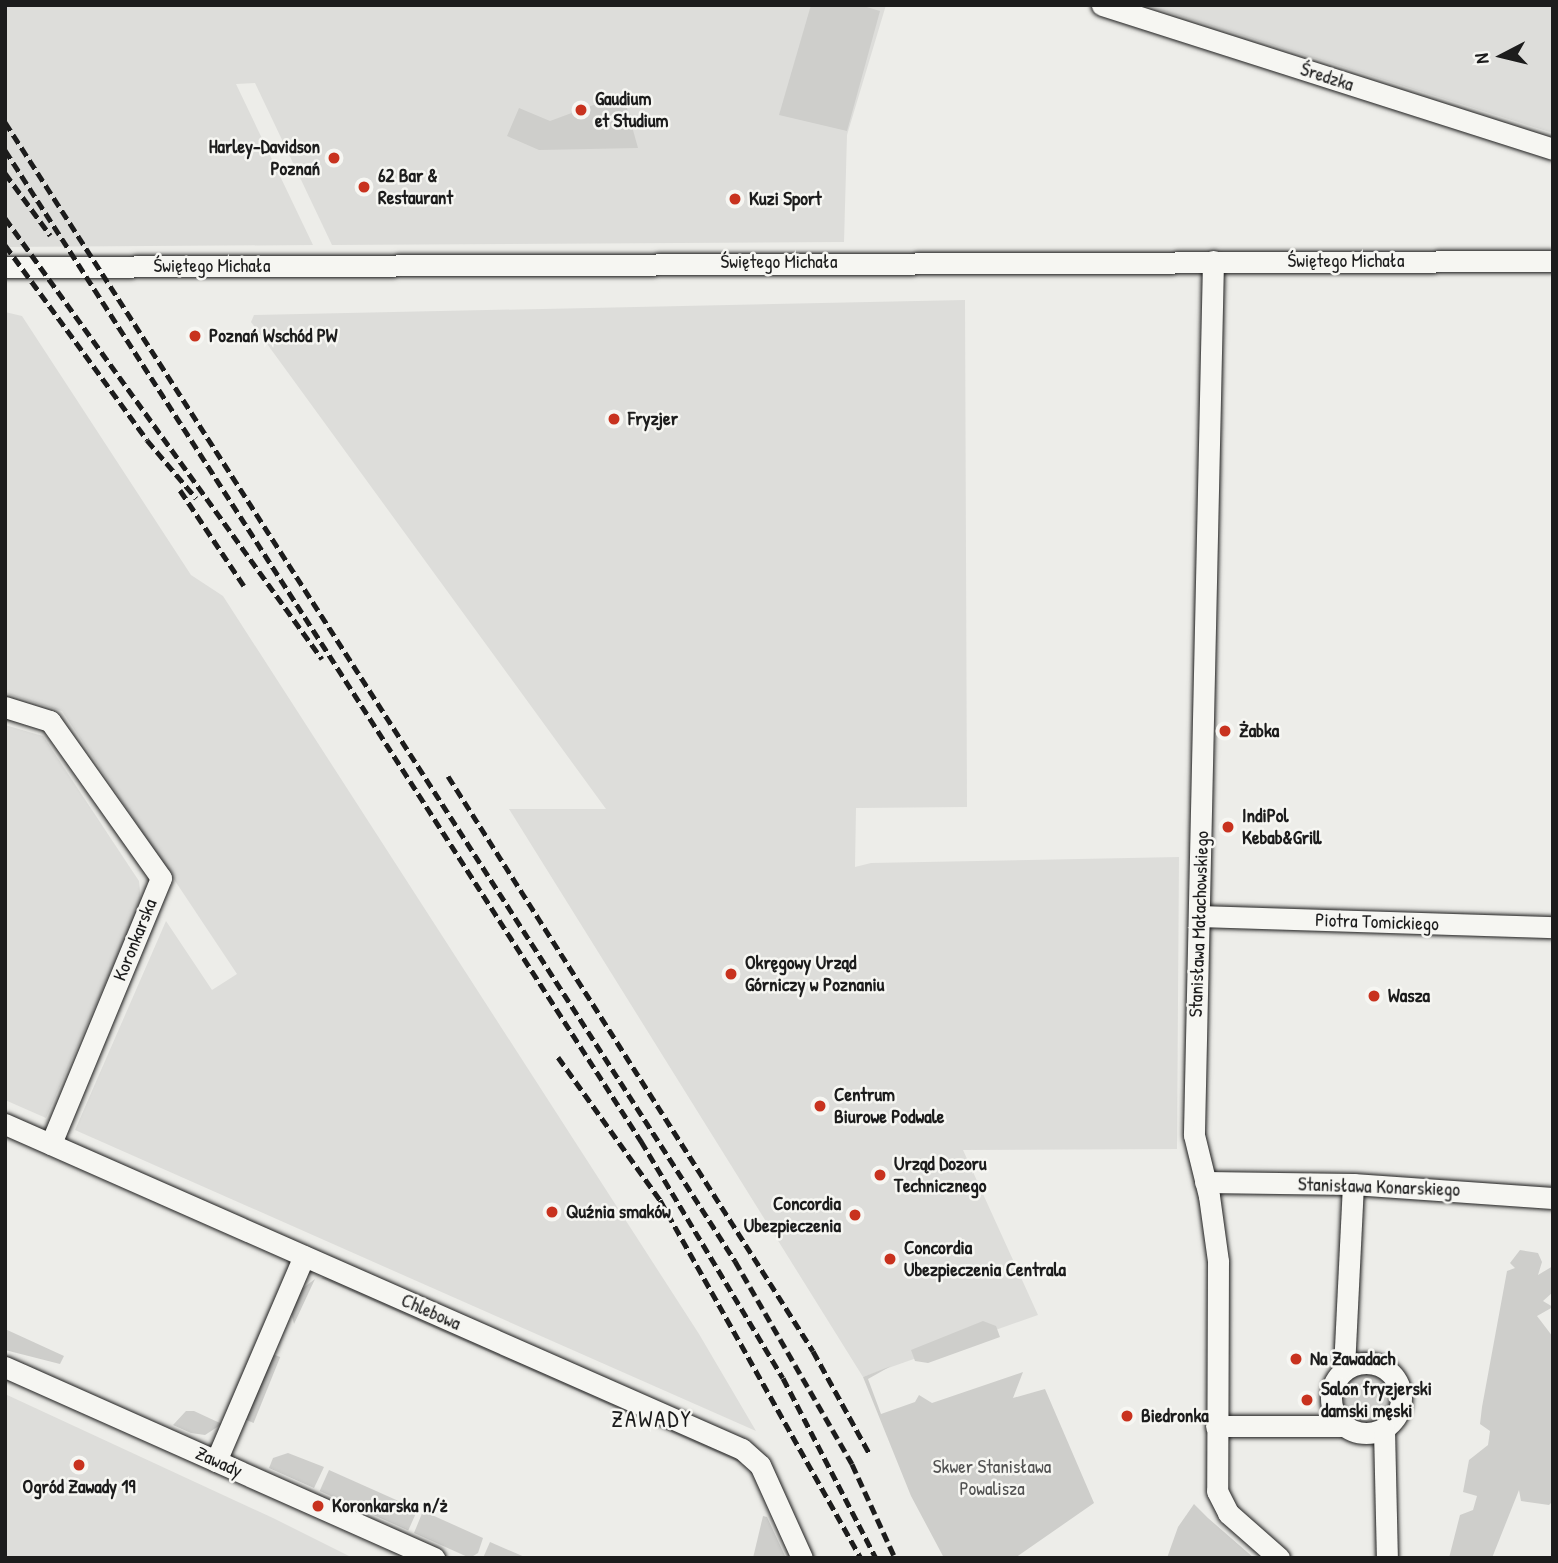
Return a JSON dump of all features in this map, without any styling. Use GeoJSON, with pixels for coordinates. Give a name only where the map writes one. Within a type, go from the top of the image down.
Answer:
{"type":"FeatureCollection","features":[{"type":"Feature","properties":{"kind":"street","name":"Średzka"},"geometry":{"type":"LineString","coordinates":[[1102,5],[1553,149]]}},
{"type":"Feature","properties":{"kind":"street","name":"Stanisława Małachowskiego"},"geometry":{"type":"LineString","coordinates":[[1213,261],[1201,916],[1194,1135],[1218,1261],[1217,1491],[1221,1502],[1279,1558]]}},
{"type":"Feature","properties":{"kind":"street","name":"Świętego Michała"},"geometry":{"type":"LineString","coordinates":[[5,267],[1553,261]]}},
{"type":"Feature","properties":{"kind":"street","name":"Koronkarska"},"geometry":{"type":"LineString","coordinates":[[5,707],[50,721],[161,878],[51,1144]]}},
{"type":"Feature","properties":{"kind":"street","name":"Piotra Tomickiego"},"geometry":{"type":"LineString","coordinates":[[1201,916],[1553,927]]}},
{"type":"Feature","properties":{"kind":"street","name":"Chlebowa"},"geometry":{"type":"LineString","coordinates":[[5,1125],[672,1418],[754,1458],[802,1558]]}},
{"type":"Feature","properties":{"kind":"street","name":"Stanisława Konarskiego"},"geometry":{"type":"LineString","coordinates":[[1205,1182],[1353,1184],[1553,1198]]}},
{"type":"Feature","properties":{"kind":"street"},"geometry":{"type":"LineString","coordinates":[[1342,1426],[1336,1419],[1333,1393],[1343,1368],[1353,1184]]}},
{"type":"Feature","properties":{"kind":"street"},"geometry":{"type":"LineString","coordinates":[[216,1461],[304,1256]]}},
{"type":"Feature","properties":{"kind":"street"},"geometry":{"type":"LineString","coordinates":[[1343,1368],[1363,1364],[1395,1377],[1401,1385],[1399,1414],[1384,1429],[1387,1558]]}},
{"type":"Feature","properties":{"kind":"street","name":"Zawady"},"geometry":{"type":"LineString","coordinates":[[5,1367],[434,1558]]}},
{"type":"Feature","properties":{"kind":"street"},"geometry":{"type":"LineString","coordinates":[[1216,1426],[1342,1426],[1384,1429]]}},
{"type":"Feature","properties":{"kind":"shaded area"},"geometry":{"type":"Polygon","coordinates":[[[5,5],[886,5],[847,135],[844,242],[332,245],[255,83],[236,84],[313,245],[5,247],[5,5]]]}},
{"type":"Feature","properties":{"kind":"shaded area"},"geometry":{"type":"Polygon","coordinates":[[[1145,5],[1553,5],[1553,133],[1145,5]]]}},
{"type":"Feature","properties":{"kind":"shaded area"},"geometry":{"type":"Polygon","coordinates":[[[965,300],[967,807],[856,808],[855,867],[871,863],[1179,857],[1177,1149],[963,1150],[1038,1315],[863,1377],[509,809],[606,809],[251,322],[254,315],[965,300]]]}},
{"type":"Feature","properties":{"kind":"shaded area"},"geometry":{"type":"Polygon","coordinates":[[[5,312],[22,316],[191,575],[223,596],[699,1334],[756,1431],[75,1130],[166,921],[212,990],[237,974],[62,711],[5,693],[5,312]]]}},
{"type":"Feature","properties":{"kind":"shaded area"},"geometry":{"type":"Polygon","coordinates":[[[5,725],[43,736],[139,881],[141,902],[46,1118],[5,1100],[5,725]]]}},
{"type":"Feature","properties":{"kind":"shaded area","name":"Ogród Zawady 19"},"geometry":{"type":"Polygon","coordinates":[[[5,1394],[273,1518],[353,1558],[5,1558],[5,1394]]]}},
{"type":"Feature","properties":{"kind":"green space"},"geometry":{"type":"Polygon","coordinates":[[[811,5],[860,5],[880,11],[847,131],[779,115],[811,5]]]}},
{"type":"Feature","properties":{"kind":"green space"},"geometry":{"type":"Polygon","coordinates":[[[623,94],[638,148],[539,150],[507,136],[519,108],[550,121],[623,94]]]}},
{"type":"Feature","properties":{"kind":"green space"},"geometry":{"type":"Polygon","coordinates":[[[1520,1250],[1538,1253],[1542,1262],[1538,1275],[1553,1266],[1553,1292],[1543,1301],[1553,1307],[1537,1316],[1553,1337],[1553,1501],[1549,1505],[1521,1501],[1519,1490],[1492,1558],[1449,1558],[1460,1515],[1473,1510],[1477,1496],[1463,1492],[1469,1460],[1488,1445],[1490,1431],[1480,1424],[1482,1407],[1507,1271],[1515,1268],[1510,1263],[1520,1250]]]}},
{"type":"Feature","properties":{"kind":"green space"},"geometry":{"type":"Polygon","coordinates":[[[327,1277],[738,1456],[741,1463],[321,1278],[327,1277]]]}},
{"type":"Feature","properties":{"kind":"green space"},"geometry":{"type":"Polygon","coordinates":[[[315,1279],[294,1324],[291,1312],[298,1292],[315,1279]]]}},
{"type":"Feature","properties":{"kind":"green space"},"geometry":{"type":"Polygon","coordinates":[[[983,1321],[996,1326],[1000,1337],[928,1363],[915,1361],[911,1350],[983,1321]]]}},
{"type":"Feature","properties":{"kind":"green space"},"geometry":{"type":"Polygon","coordinates":[[[5,1329],[64,1356],[60,1364],[5,1350],[5,1329]]]}},
{"type":"Feature","properties":{"kind":"green space"},"geometry":{"type":"Polygon","coordinates":[[[270,1353],[280,1357],[254,1423],[243,1419],[270,1353]]]}},
{"type":"Feature","properties":{"kind":"green space","name":"Skwer Stanisława Powalisza"},"geometry":{"type":"Polygon","coordinates":[[[891,1366],[868,1379],[881,1414],[915,1402],[919,1395],[932,1403],[1023,1372],[1013,1398],[1045,1389],[1094,1503],[1015,1558],[944,1558],[911,1496],[863,1377],[891,1366]]]}},
{"type":"Feature","properties":{"kind":"green space"},"geometry":{"type":"Polygon","coordinates":[[[1367,1371],[1382,1376],[1390,1384],[1395,1399],[1390,1414],[1382,1422],[1367,1427],[1352,1422],[1344,1414],[1339,1399],[1344,1384],[1352,1376],[1367,1371]]]}},
{"type":"Feature","properties":{"kind":"green space"},"geometry":{"type":"Polygon","coordinates":[[[186,1411],[194,1411],[222,1424],[205,1435],[191,1433],[173,1425],[186,1411]]]}},
{"type":"Feature","properties":{"kind":"green space"},"geometry":{"type":"Polygon","coordinates":[[[288,1453],[324,1467],[314,1488],[269,1468],[273,1458],[288,1453]]]}},
{"type":"Feature","properties":{"kind":"green space"},"geometry":{"type":"Polygon","coordinates":[[[329,1470],[418,1509],[408,1530],[320,1491],[329,1470]]]}},
{"type":"Feature","properties":{"kind":"green space"},"geometry":{"type":"Polygon","coordinates":[[[1194,1504],[1254,1558],[1167,1558],[1178,1527],[1194,1504]]]}},
{"type":"Feature","properties":{"kind":"green space"},"geometry":{"type":"Polygon","coordinates":[[[423,1511],[483,1538],[478,1553],[470,1558],[414,1533],[423,1511]]]}},
{"type":"Feature","properties":{"kind":"green space"},"geometry":{"type":"Polygon","coordinates":[[[763,1516],[767,1517],[786,1558],[753,1558],[763,1516]]]}},
{"type":"Feature","properties":{"kind":"green space"},"geometry":{"type":"Polygon","coordinates":[[[490,1542],[527,1558],[483,1558],[490,1542]]]}},
{"type":"Feature","properties":{"kind":"railway"},"geometry":{"type":"LineString","coordinates":[[5,122],[735,1261],[852,1464],[895,1558]]}},
{"type":"Feature","properties":{"kind":"railway"},"geometry":{"type":"LineString","coordinates":[[5,150],[641,1141],[783,1378],[876,1558]]}},
{"type":"Feature","properties":{"kind":"railway"},"geometry":{"type":"LineString","coordinates":[[5,173],[50,235]]}},
{"type":"Feature","properties":{"kind":"railway"},"geometry":{"type":"LineString","coordinates":[[5,218],[322,659]]}},
{"type":"Feature","properties":{"kind":"railway"},"geometry":{"type":"LineString","coordinates":[[5,245],[147,440],[196,498]]}},
{"type":"Feature","properties":{"kind":"railway"},"geometry":{"type":"LineString","coordinates":[[180,490],[244,586]]}},
{"type":"Feature","properties":{"kind":"railway"},"geometry":{"type":"LineString","coordinates":[[448,776],[813,1351],[869,1453]]}},
{"type":"Feature","properties":{"kind":"railway"},"geometry":{"type":"LineString","coordinates":[[558,1057],[660,1200],[861,1558]]}},
{"type":"Feature","properties":{"kind":"place","name":"Gaudium et Studium"},"geometry":{"type":"Point","coordinates":[581,110]}},
{"type":"Feature","properties":{"kind":"place","name":"Harley-Davidson Poznań"},"geometry":{"type":"Point","coordinates":[334,158]}},
{"type":"Feature","properties":{"kind":"place","name":"62 Bar & Restaurant"},"geometry":{"type":"Point","coordinates":[364,187]}},
{"type":"Feature","properties":{"kind":"place","name":"Kuzi Sport"},"geometry":{"type":"Point","coordinates":[735,199]}},
{"type":"Feature","properties":{"kind":"place","name":"Poznań Wschód PW"},"geometry":{"type":"Point","coordinates":[195,336]}},
{"type":"Feature","properties":{"kind":"place","name":"Fryzjer"},"geometry":{"type":"Point","coordinates":[614,419]}},
{"type":"Feature","properties":{"kind":"place","name":"Żabka"},"geometry":{"type":"Point","coordinates":[1225,731]}},
{"type":"Feature","properties":{"kind":"place","name":"IndiPol Kebab&Grill"},"geometry":{"type":"Point","coordinates":[1228,827]}},
{"type":"Feature","properties":{"kind":"place","name":"Okręgowy Urząd Górniczy w Poznaniu"},"geometry":{"type":"Point","coordinates":[731,974]}},
{"type":"Feature","properties":{"kind":"place","name":"Wasza"},"geometry":{"type":"Point","coordinates":[1374,996]}},
{"type":"Feature","properties":{"kind":"place","name":"Centrum Biurowe Podwale"},"geometry":{"type":"Point","coordinates":[820,1106]}},
{"type":"Feature","properties":{"kind":"place","name":"Urząd Dozoru Technicznego"},"geometry":{"type":"Point","coordinates":[880,1175]}},
{"type":"Feature","properties":{"kind":"place","name":"Quźnia smaków"},"geometry":{"type":"Point","coordinates":[552,1212]}},
{"type":"Feature","properties":{"kind":"place","name":"Concordia Ubezpieczenia"},"geometry":{"type":"Point","coordinates":[855,1215]}},
{"type":"Feature","properties":{"kind":"place","name":"Concordia Ubezpieczenia Centrala"},"geometry":{"type":"Point","coordinates":[890,1259]}},
{"type":"Feature","properties":{"kind":"place","name":"Na Zawadach"},"geometry":{"type":"Point","coordinates":[1296,1359]}},
{"type":"Feature","properties":{"kind":"place","name":"Salon fryzjerski damski męski"},"geometry":{"type":"Point","coordinates":[1307,1400]}},
{"type":"Feature","properties":{"kind":"place","name":"Biedronka"},"geometry":{"type":"Point","coordinates":[1127,1416]}},
{"type":"Feature","properties":{"kind":"place","name":"Ogród Zawady 19"},"geometry":{"type":"Point","coordinates":[79,1465]}},
{"type":"Feature","properties":{"kind":"place","name":"Koronkarska n/ż"},"geometry":{"type":"Point","coordinates":[318,1506]}},
{"type":"Feature","properties":{"kind":"district","name":"ZAWADY"},"geometry":{"type":"Point","coordinates":[652,1419]}}]}
